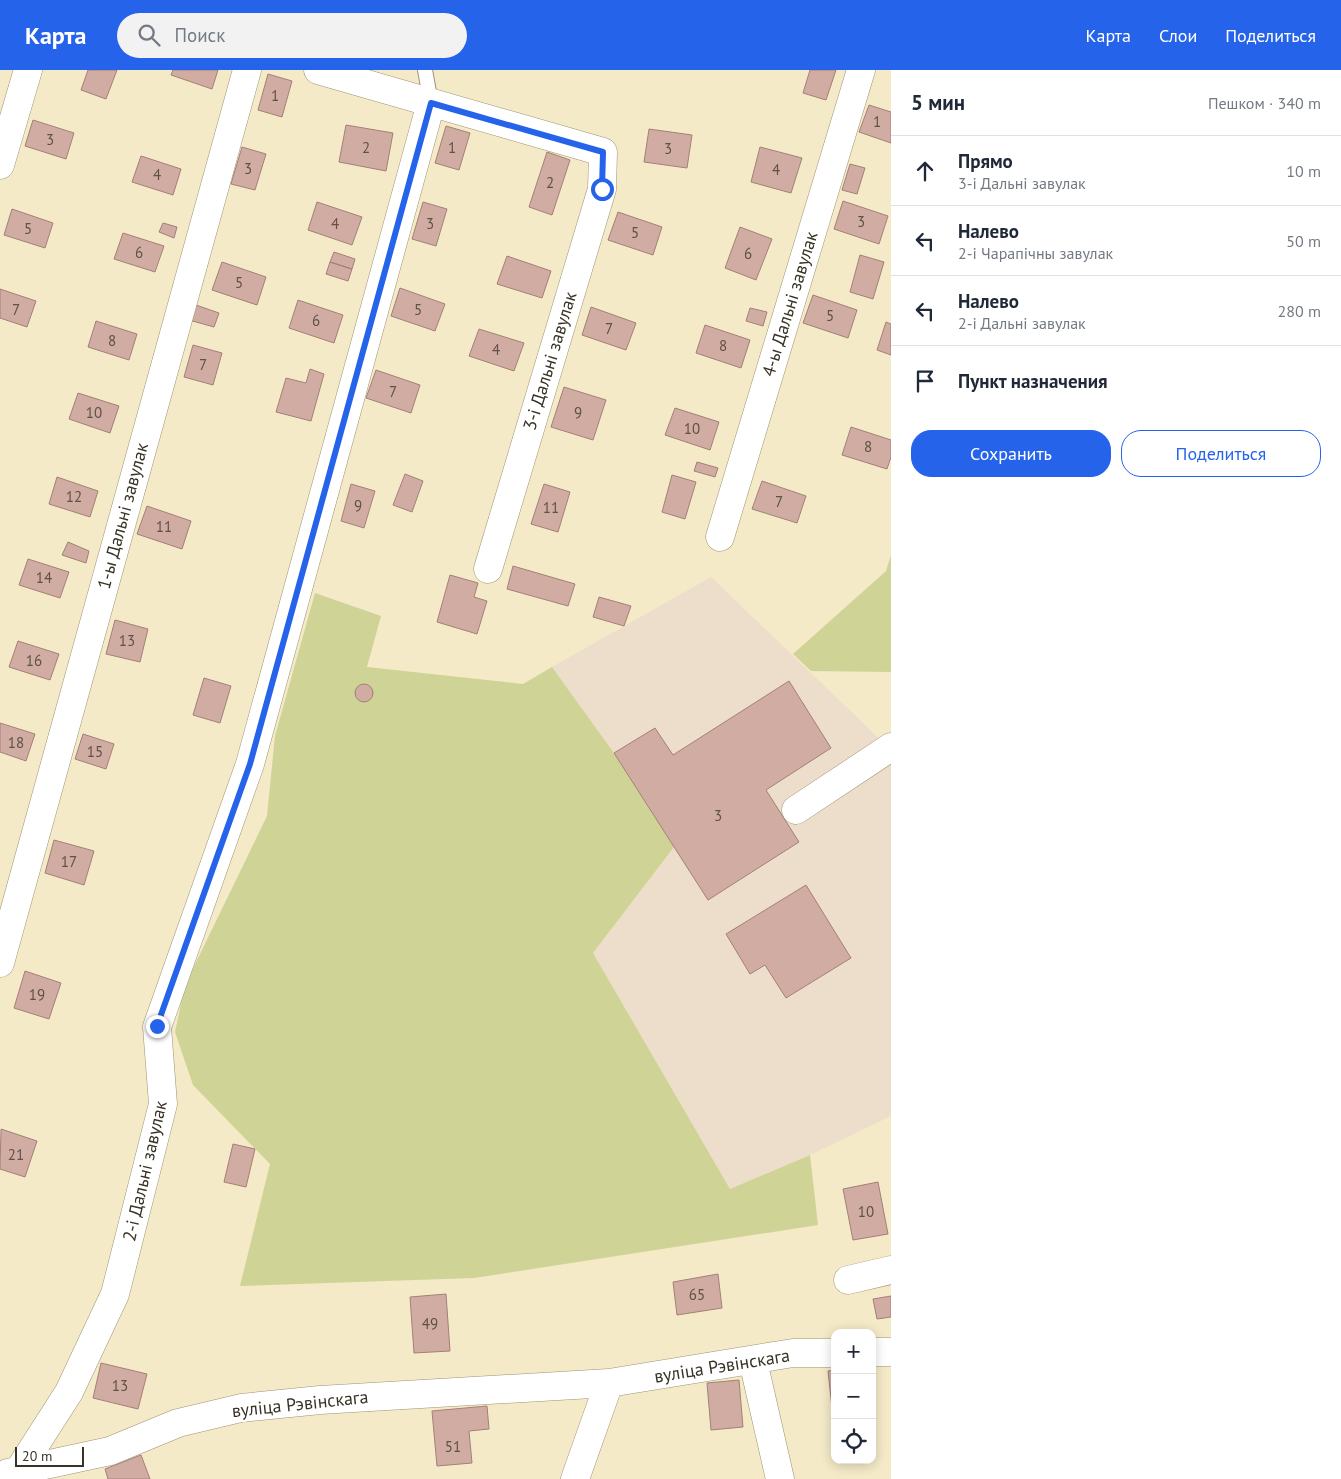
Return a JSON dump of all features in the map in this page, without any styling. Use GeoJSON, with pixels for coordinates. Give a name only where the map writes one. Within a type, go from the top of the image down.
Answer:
{"type":"FeatureCollection","features":[{"type":"Feature","properties":{"kind":"street"},"geometry":{"type":"LineString","coordinates":[[0,165],[28,70]]}},
{"type":"Feature","properties":{"kind":"street","name":"1-ы Дальні завулак"},"geometry":{"type":"LineString","coordinates":[[0,963],[246,70]]}},
{"type":"Feature","properties":{"kind":"street"},"geometry":{"type":"LineString","coordinates":[[318,70],[431,103]]}},
{"type":"Feature","properties":{"kind":"street","name":"4-ы Дальні завулак"},"geometry":{"type":"LineString","coordinates":[[720,537],[861,70]]}},
{"type":"Feature","properties":{"kind":"street","name":"3-і Дальні завулак"},"geometry":{"type":"LineString","coordinates":[[431,103],[603,152],[602,189],[488,569]]}},
{"type":"Feature","properties":{"kind":"street","name":"2-і Дальні завулак"},"geometry":{"type":"LineString","coordinates":[[8,1473],[69,1392],[115,1294],[163,1104],[157,1026],[250,764],[431,103]]}},
{"type":"Feature","properties":{"kind":"street"},"geometry":{"type":"LineString","coordinates":[[796,810],[891,747]]}},
{"type":"Feature","properties":{"kind":"street"},"geometry":{"type":"LineString","coordinates":[[848,1280],[891,1270]]}},
{"type":"Feature","properties":{"kind":"street"},"geometry":{"type":"LineString","coordinates":[[876,1352],[891,1352]]}},
{"type":"Feature","properties":{"kind":"street","name":"вуліца Рэвінскага"},"geometry":{"type":"LineString","coordinates":[[8,1473],[110,1451],[178,1423],[241,1408],[320,1400],[609,1383],[753,1361],[792,1353],[831,1353]]}},
{"type":"Feature","properties":{"kind":"street"},"geometry":{"type":"LineString","coordinates":[[753,1361],[780,1479]]}},
{"type":"Feature","properties":{"kind":"street"},"geometry":{"type":"LineString","coordinates":[[575,1479],[609,1383]]}},
{"type":"Feature","properties":{"kind":"lane"},"geometry":{"type":"LineString","coordinates":[[425,70],[431,103]]}},
{"type":"Feature","properties":{"kind":"shaded area"},"geometry":{"type":"Polygon","coordinates":[[[711,577],[891,750],[891,1116],[810,1155],[730,1189],[593,953],[674,847],[614,753],[552,667],[711,577]]]}},
{"type":"Feature","properties":{"kind":"green space"},"geometry":{"type":"Polygon","coordinates":[[[891,555],[891,672],[811,671],[793,654],[886,571],[891,555]]]}},
{"type":"Feature","properties":{"kind":"green space"},"geometry":{"type":"Polygon","coordinates":[[[315,593],[381,616],[367,667],[523,684],[552,667],[614,753],[674,847],[593,953],[730,1189],[810,1155],[818,1225],[474,1278],[240,1286],[270,1164],[193,1085],[175,1032],[185,985],[267,816],[275,736],[315,593]]]}},
{"type":"Feature","properties":{"kind":"building"},"geometry":{"type":"Polygon","coordinates":[[[88,70],[117,70],[106,99],[81,90],[88,70]]]}},
{"type":"Feature","properties":{"kind":"building"},"geometry":{"type":"Polygon","coordinates":[[[173,70],[218,70],[212,89],[171,75],[173,70]]]}},
{"type":"Feature","properties":{"kind":"building"},"geometry":{"type":"Polygon","coordinates":[[[810,70],[836,70],[826,100],[803,93],[810,70]]]}},
{"type":"Feature","properties":{"kind":"building"},"geometry":{"type":"Polygon","coordinates":[[[268,74],[292,81],[282,117],[258,110],[268,74]]]}},
{"type":"Feature","properties":{"kind":"building"},"geometry":{"type":"Polygon","coordinates":[[[869,105],[891,112],[891,143],[859,132],[869,105]]]}},
{"type":"Feature","properties":{"kind":"building"},"geometry":{"type":"Polygon","coordinates":[[[33,120],[74,133],[66,159],[25,146],[33,120]]]}},
{"type":"Feature","properties":{"kind":"building"},"geometry":{"type":"Polygon","coordinates":[[[346,125],[393,133],[386,171],[339,162],[346,125]]]}},
{"type":"Feature","properties":{"kind":"building"},"geometry":{"type":"Polygon","coordinates":[[[446,126],[470,133],[459,170],[435,163],[446,126]]]}},
{"type":"Feature","properties":{"kind":"building"},"geometry":{"type":"Polygon","coordinates":[[[649,129],[692,135],[687,168],[644,162],[649,129]]]}},
{"type":"Feature","properties":{"kind":"building"},"geometry":{"type":"Polygon","coordinates":[[[242,147],[266,154],[255,190],[231,184],[242,147]]]}},
{"type":"Feature","properties":{"kind":"building"},"geometry":{"type":"Polygon","coordinates":[[[760,147],[802,158],[791,193],[751,182],[760,147]]]}},
{"type":"Feature","properties":{"kind":"building"},"geometry":{"type":"Polygon","coordinates":[[[547,152],[570,160],[552,215],[529,207],[547,152]]]}},
{"type":"Feature","properties":{"kind":"building"},"geometry":{"type":"Polygon","coordinates":[[[141,156],[181,169],[173,195],[132,182],[141,156]]]}},
{"type":"Feature","properties":{"kind":"building"},"geometry":{"type":"Polygon","coordinates":[[[850,164],[865,168],[857,194],[842,190],[850,164]]]}},
{"type":"Feature","properties":{"kind":"building"},"geometry":{"type":"Polygon","coordinates":[[[843,201],[888,216],[879,244],[834,229],[843,201]]]}},
{"type":"Feature","properties":{"kind":"building"},"geometry":{"type":"Polygon","coordinates":[[[317,202],[362,217],[352,245],[308,230],[317,202]]]}},
{"type":"Feature","properties":{"kind":"building"},"geometry":{"type":"Polygon","coordinates":[[[423,202],[447,209],[436,246],[412,239],[423,202]]]}},
{"type":"Feature","properties":{"kind":"building"},"geometry":{"type":"Polygon","coordinates":[[[12,209],[53,223],[45,248],[4,235],[12,209]]]}},
{"type":"Feature","properties":{"kind":"building"},"geometry":{"type":"Polygon","coordinates":[[[618,212],[662,227],[653,255],[608,240],[618,212]]]}},
{"type":"Feature","properties":{"kind":"building"},"geometry":{"type":"Polygon","coordinates":[[[163,223],[177,227],[174,238],[159,232],[163,223]]]}},
{"type":"Feature","properties":{"kind":"building"},"geometry":{"type":"Polygon","coordinates":[[[740,227],[772,239],[756,280],[725,268],[740,227]]]}},
{"type":"Feature","properties":{"kind":"building"},"geometry":{"type":"Polygon","coordinates":[[[123,233],[164,246],[155,272],[114,259],[123,233]]]}},
{"type":"Feature","properties":{"kind":"building"},"geometry":{"type":"Polygon","coordinates":[[[334,252],[355,259],[352,269],[330,262],[334,252]]]}},
{"type":"Feature","properties":{"kind":"building"},"geometry":{"type":"Polygon","coordinates":[[[860,255],[884,262],[873,299],[850,292],[860,255]]]}},
{"type":"Feature","properties":{"kind":"building"},"geometry":{"type":"Polygon","coordinates":[[[507,256],[551,271],[542,298],[497,284],[507,256]]]}},
{"type":"Feature","properties":{"kind":"building"},"geometry":{"type":"Polygon","coordinates":[[[222,262],[266,277],[257,305],[212,290],[222,262]]]}},
{"type":"Feature","properties":{"kind":"building"},"geometry":{"type":"Polygon","coordinates":[[[330,262],[352,269],[348,281],[326,274],[330,262]]]}},
{"type":"Feature","properties":{"kind":"building"},"geometry":{"type":"Polygon","coordinates":[[[400,288],[445,304],[435,331],[391,316],[400,288]]]}},
{"type":"Feature","properties":{"kind":"building"},"geometry":{"type":"Polygon","coordinates":[[[0,289],[36,301],[27,327],[0,318],[0,289]]]}},
{"type":"Feature","properties":{"kind":"building"},"geometry":{"type":"Polygon","coordinates":[[[813,295],[857,310],[848,338],[803,323],[813,295]]]}},
{"type":"Feature","properties":{"kind":"building"},"geometry":{"type":"Polygon","coordinates":[[[298,300],[343,315],[334,343],[289,328],[298,300]]]}},
{"type":"Feature","properties":{"kind":"building"},"geometry":{"type":"Polygon","coordinates":[[[193,304],[219,313],[214,327],[189,320],[193,304]]]}},
{"type":"Feature","properties":{"kind":"building"},"geometry":{"type":"Polygon","coordinates":[[[591,307],[636,323],[626,350],[582,335],[591,307]]]}},
{"type":"Feature","properties":{"kind":"building"},"geometry":{"type":"Polygon","coordinates":[[[750,308],[767,312],[763,326],[746,321],[750,308]]]}},
{"type":"Feature","properties":{"kind":"building"},"geometry":{"type":"Polygon","coordinates":[[[96,321],[137,334],[129,360],[88,347],[96,321]]]}},
{"type":"Feature","properties":{"kind":"building"},"geometry":{"type":"Polygon","coordinates":[[[886,322],[891,324],[891,355],[877,350],[886,322]]]}},
{"type":"Feature","properties":{"kind":"building"},"geometry":{"type":"Polygon","coordinates":[[[705,325],[750,340],[741,368],[696,353],[705,325]]]}},
{"type":"Feature","properties":{"kind":"building"},"geometry":{"type":"Polygon","coordinates":[[[479,329],[524,343],[514,371],[469,356],[479,329]]]}},
{"type":"Feature","properties":{"kind":"building"},"geometry":{"type":"Polygon","coordinates":[[[193,345],[222,353],[213,385],[184,377],[193,345]]]}},
{"type":"Feature","properties":{"kind":"building"},"geometry":{"type":"Polygon","coordinates":[[[310,369],[324,374],[311,421],[276,412],[286,378],[306,383],[310,369]]]}},
{"type":"Feature","properties":{"kind":"building"},"geometry":{"type":"Polygon","coordinates":[[[376,370],[420,385],[411,413],[366,398],[376,370]]]}},
{"type":"Feature","properties":{"kind":"building"},"geometry":{"type":"Polygon","coordinates":[[[564,387],[606,400],[593,440],[551,427],[564,387]]]}},
{"type":"Feature","properties":{"kind":"building"},"geometry":{"type":"Polygon","coordinates":[[[78,393],[119,406],[110,433],[69,419],[78,393]]]}},
{"type":"Feature","properties":{"kind":"building"},"geometry":{"type":"Polygon","coordinates":[[[675,408],[719,422],[710,450],[665,435],[675,408]]]}},
{"type":"Feature","properties":{"kind":"building"},"geometry":{"type":"Polygon","coordinates":[[[851,427],[891,440],[891,457],[887,469],[842,455],[851,427]]]}},
{"type":"Feature","properties":{"kind":"building"},"geometry":{"type":"Polygon","coordinates":[[[697,462],[718,468],[715,477],[694,471],[697,462]]]}},
{"type":"Feature","properties":{"kind":"building"},"geometry":{"type":"Polygon","coordinates":[[[405,474],[423,481],[412,512],[393,505],[405,474]]]}},
{"type":"Feature","properties":{"kind":"building"},"geometry":{"type":"Polygon","coordinates":[[[672,475],[696,482],[685,519],[662,512],[672,475]]]}},
{"type":"Feature","properties":{"kind":"building"},"geometry":{"type":"Polygon","coordinates":[[[57,477],[98,491],[90,517],[49,504],[57,477]]]}},
{"type":"Feature","properties":{"kind":"building"},"geometry":{"type":"Polygon","coordinates":[[[762,481],[806,496],[797,523],[752,509],[762,481]]]}},
{"type":"Feature","properties":{"kind":"building"},"geometry":{"type":"Polygon","coordinates":[[[351,484],[375,491],[364,528],[341,521],[351,484]]]}},
{"type":"Feature","properties":{"kind":"building"},"geometry":{"type":"Polygon","coordinates":[[[544,484],[570,492],[558,532],[531,524],[544,484]]]}},
{"type":"Feature","properties":{"kind":"building"},"geometry":{"type":"Polygon","coordinates":[[[147,506],[191,521],[182,549],[137,534],[147,506]]]}},
{"type":"Feature","properties":{"kind":"building"},"geometry":{"type":"Polygon","coordinates":[[[68,542],[89,551],[86,563],[62,555],[68,542]]]}},
{"type":"Feature","properties":{"kind":"building"},"geometry":{"type":"Polygon","coordinates":[[[28,559],[69,572],[60,598],[19,585],[28,559]]]}},
{"type":"Feature","properties":{"kind":"building"},"geometry":{"type":"Polygon","coordinates":[[[513,566],[575,584],[568,606],[507,589],[513,566]]]}},
{"type":"Feature","properties":{"kind":"building"},"geometry":{"type":"Polygon","coordinates":[[[450,575],[478,583],[474,597],[487,601],[477,634],[437,622],[450,575]]]}},
{"type":"Feature","properties":{"kind":"building"},"geometry":{"type":"Polygon","coordinates":[[[599,597],[631,606],[624,626],[593,617],[599,597]]]}},
{"type":"Feature","properties":{"kind":"building"},"geometry":{"type":"Polygon","coordinates":[[[115,620],[148,629],[140,662],[106,654],[115,620]]]}},
{"type":"Feature","properties":{"kind":"building"},"geometry":{"type":"Polygon","coordinates":[[[18,641],[59,654],[50,680],[9,667],[18,641]]]}},
{"type":"Feature","properties":{"kind":"building"},"geometry":{"type":"Polygon","coordinates":[[[204,678],[231,686],[220,723],[193,715],[204,678]]]}},
{"type":"Feature","properties":{"kind":"building"},"geometry":{"type":"Polygon","coordinates":[[[789,681],[831,748],[766,790],[799,842],[708,900],[614,753],[655,728],[673,755],[789,681]]]}},
{"type":"Feature","properties":{"kind":"building"},"geometry":{"type":"Polygon","coordinates":[[[364,684],[372,689],[373,693],[368,701],[364,702],[356,697],[355,693],[360,685],[364,684]]]}},
{"type":"Feature","properties":{"kind":"building"},"geometry":{"type":"Polygon","coordinates":[[[0,723],[35,734],[26,761],[0,752],[0,723]]]}},
{"type":"Feature","properties":{"kind":"building"},"geometry":{"type":"Polygon","coordinates":[[[83,734],[114,744],[106,769],[75,759],[83,734]]]}},
{"type":"Feature","properties":{"kind":"building"},"geometry":{"type":"Polygon","coordinates":[[[54,840],[94,851],[84,885],[45,873],[54,840]]]}},
{"type":"Feature","properties":{"kind":"building"},"geometry":{"type":"Polygon","coordinates":[[[806,885],[851,958],[786,998],[765,965],[750,974],[726,934],[806,885]]]}},
{"type":"Feature","properties":{"kind":"building"},"geometry":{"type":"Polygon","coordinates":[[[25,971],[61,983],[49,1019],[14,1008],[25,971]]]}},
{"type":"Feature","properties":{"kind":"building"},"geometry":{"type":"Polygon","coordinates":[[[1,1129],[37,1141],[25,1177],[0,1169],[1,1129]]]}},
{"type":"Feature","properties":{"kind":"building"},"geometry":{"type":"Polygon","coordinates":[[[233,1144],[255,1149],[246,1187],[224,1182],[233,1144]]]}},
{"type":"Feature","properties":{"kind":"building"},"geometry":{"type":"Polygon","coordinates":[[[878,1182],[888,1234],[853,1240],[843,1189],[878,1182]]]}},
{"type":"Feature","properties":{"kind":"building"},"geometry":{"type":"Polygon","coordinates":[[[718,1274],[722,1308],[677,1315],[673,1282],[718,1274]]]}},
{"type":"Feature","properties":{"kind":"building"},"geometry":{"type":"Polygon","coordinates":[[[446,1294],[450,1351],[414,1353],[410,1297],[446,1294]]]}},
{"type":"Feature","properties":{"kind":"building"},"geometry":{"type":"Polygon","coordinates":[[[891,1296],[891,1317],[877,1319],[873,1299],[891,1296]]]}},
{"type":"Feature","properties":{"kind":"building"},"geometry":{"type":"Polygon","coordinates":[[[101,1363],[147,1374],[138,1409],[93,1398],[101,1363]]]}},
{"type":"Feature","properties":{"kind":"building"},"geometry":{"type":"Polygon","coordinates":[[[828,1371],[831,1371],[831,1399],[828,1371]]]}},
{"type":"Feature","properties":{"kind":"building"},"geometry":{"type":"Polygon","coordinates":[[[739,1380],[743,1427],[711,1430],[707,1383],[739,1380]]]}},
{"type":"Feature","properties":{"kind":"building"},"geometry":{"type":"Polygon","coordinates":[[[487,1406],[489,1429],[469,1431],[472,1463],[437,1466],[432,1411],[487,1406]]]}},
{"type":"Feature","properties":{"kind":"building"},"geometry":{"type":"Polygon","coordinates":[[[141,1455],[150,1479],[108,1479],[105,1469],[141,1455]]]}},
{"type":"Feature","properties":{"kind":"route"},"geometry":{"type":"LineString","coordinates":[[157,1026],[250,764],[431,103],[603,152],[602,189]]}}]}
